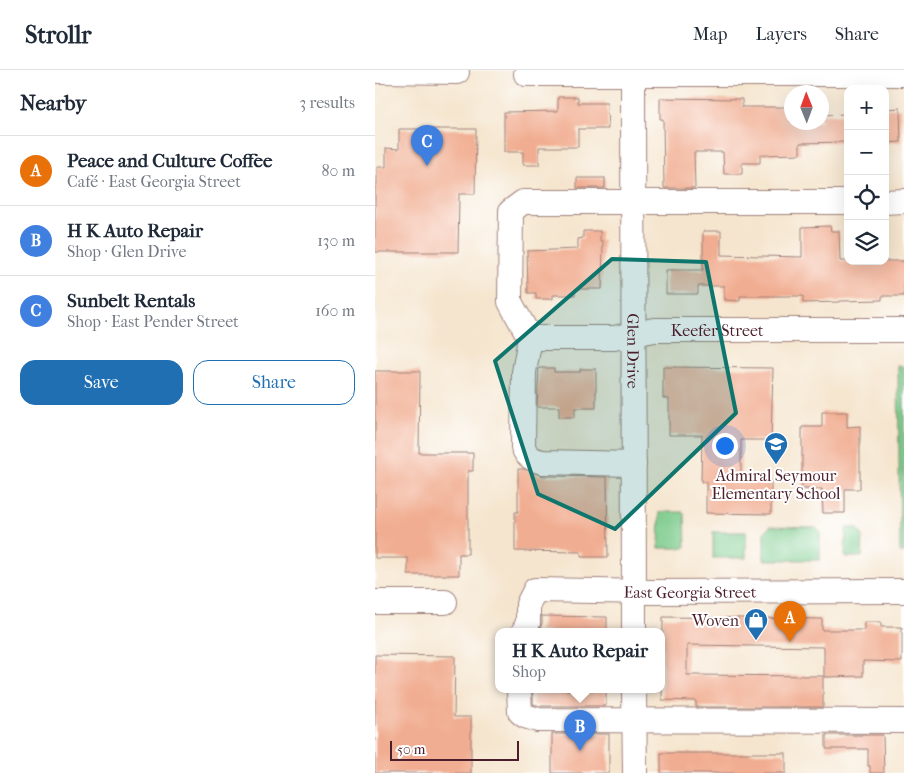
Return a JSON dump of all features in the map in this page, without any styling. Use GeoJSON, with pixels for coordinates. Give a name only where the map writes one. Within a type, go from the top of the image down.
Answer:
{"type":"FeatureCollection","features":[{"type":"Feature","properties":{"kind":"street"},"geometry":{"type":"LineString","coordinates":[[375,77],[378,70],[457,72]]}},
{"type":"Feature","properties":{"kind":"street"},"geometry":{"type":"LineString","coordinates":[[526,74],[633,72],[904,74]]}},
{"type":"Feature","properties":{"kind":"street","name":"Glen Drive"},"geometry":{"type":"LineString","coordinates":[[633,72],[634,628]]}},
{"type":"Feature","properties":{"kind":"street"},"geometry":{"type":"LineString","coordinates":[[634,464],[543,462],[534,460],[526,454],[523,447],[524,372],[530,338],[510,302],[511,211],[523,202],[844,202]]}},
{"type":"Feature","properties":{"kind":"street"},"geometry":{"type":"LineString","coordinates":[[889,202],[904,202]]}},
{"type":"Feature","properties":{"kind":"street","name":"Keefer Street"},"geometry":{"type":"LineString","coordinates":[[530,338],[614,338],[654,330],[904,330]]}},
{"type":"Feature","properties":{"kind":"street","name":"East Georgia Street"},"geometry":{"type":"LineString","coordinates":[[525,628],[528,622],[528,604],[535,590],[634,592],[904,591]]}},
{"type":"Feature","properties":{"kind":"street"},"geometry":{"type":"LineString","coordinates":[[375,602],[445,602]]}},
{"type":"Feature","properties":{"kind":"street"},"geometry":{"type":"LineString","coordinates":[[519,693],[520,712],[538,720],[904,721]]}},
{"type":"Feature","properties":{"kind":"street"},"geometry":{"type":"LineString","coordinates":[[634,693],[635,773]]}},
{"type":"Feature","properties":{"kind":"highlighted area"},"geometry":{"type":"Polygon","coordinates":[[[612,259],[706,262],[736,413],[615,529],[538,494],[495,361],[612,259]]]}},
{"type":"Feature","properties":{"kind":"green space"},"geometry":{"type":"Polygon","coordinates":[[[898,366],[904,366],[904,553],[900,553],[898,366]]]}},
{"type":"Feature","properties":{"kind":"green space"},"geometry":{"type":"Polygon","coordinates":[[[660,512],[683,512],[685,515],[686,547],[659,548],[660,512]]]}},
{"type":"Feature","properties":{"kind":"green space"},"geometry":{"type":"Polygon","coordinates":[[[770,526],[815,527],[820,531],[820,560],[764,560],[764,533],[770,526]]]}},
{"type":"Feature","properties":{"kind":"green space"},"geometry":{"type":"Polygon","coordinates":[[[846,528],[857,528],[863,536],[862,557],[845,557],[846,528]]]}},
{"type":"Feature","properties":{"kind":"green space"},"geometry":{"type":"Polygon","coordinates":[[[713,532],[746,532],[746,558],[713,558],[713,532]]]}},
{"type":"Feature","properties":{"kind":"building"},"geometry":{"type":"Polygon","coordinates":[[[558,97],[578,97],[578,103],[607,103],[608,129],[578,129],[578,147],[539,147],[539,165],[523,165],[523,152],[504,152],[504,112],[558,111],[558,97]]]}},
{"type":"Feature","properties":{"kind":"building"},"geometry":{"type":"Polygon","coordinates":[[[660,98],[742,99],[742,107],[784,107],[784,130],[829,130],[829,115],[844,114],[844,142],[800,143],[800,154],[760,155],[760,163],[742,163],[742,174],[724,174],[723,152],[694,152],[695,188],[664,188],[663,119],[660,119],[660,98]]]}},
{"type":"Feature","properties":{"kind":"building"},"geometry":{"type":"Polygon","coordinates":[[[900,108],[901,142],[889,143],[889,109],[900,108]]]}},
{"type":"Feature","properties":{"kind":"building"},"geometry":{"type":"Polygon","coordinates":[[[399,129],[476,129],[475,194],[459,194],[458,252],[375,252],[375,184],[377,184],[377,167],[386,167],[386,148],[399,149],[399,129]]]}},
{"type":"Feature","properties":{"kind":"building"},"geometry":{"type":"Polygon","coordinates":[[[577,178],[605,178],[605,188],[577,188],[577,178]]]}},
{"type":"Feature","properties":{"kind":"building"},"geometry":{"type":"Polygon","coordinates":[[[830,226],[831,231],[839,231],[840,261],[844,261],[844,265],[889,265],[889,261],[904,261],[904,296],[882,296],[882,300],[803,303],[803,296],[740,296],[740,301],[724,300],[724,286],[698,286],[698,294],[666,294],[666,270],[703,270],[703,231],[721,231],[721,255],[802,257],[802,227],[830,226]]]}},
{"type":"Feature","properties":{"kind":"building"},"geometry":{"type":"Polygon","coordinates":[[[583,231],[600,231],[600,241],[603,241],[602,289],[575,289],[575,295],[553,295],[553,299],[536,299],[536,293],[528,293],[527,251],[578,249],[578,239],[583,238],[583,231]]]}},
{"type":"Feature","properties":{"kind":"building"},"geometry":{"type":"Polygon","coordinates":[[[663,367],[773,368],[771,440],[741,440],[741,481],[771,481],[771,514],[706,513],[706,482],[701,482],[702,435],[669,435],[669,399],[663,398],[663,367]]]}},
{"type":"Feature","properties":{"kind":"building"},"geometry":{"type":"Polygon","coordinates":[[[539,368],[554,368],[554,372],[580,372],[580,369],[596,369],[596,408],[575,408],[575,417],[559,417],[559,407],[537,407],[539,368]]]}},
{"type":"Feature","properties":{"kind":"building"},"geometry":{"type":"Polygon","coordinates":[[[375,371],[420,371],[419,453],[473,453],[473,471],[468,471],[468,554],[459,554],[459,575],[408,575],[408,558],[375,558],[375,371]]]}},
{"type":"Feature","properties":{"kind":"building"},"geometry":{"type":"Polygon","coordinates":[[[822,412],[847,412],[847,427],[860,426],[860,489],[845,489],[845,513],[823,513],[822,489],[802,489],[802,427],[822,427],[822,412]]]}},
{"type":"Feature","properties":{"kind":"building"},"geometry":{"type":"Polygon","coordinates":[[[518,469],[524,469],[543,476],[607,477],[608,557],[581,557],[581,552],[515,551],[515,512],[518,512],[518,469]]]}},
{"type":"Feature","properties":{"kind":"building"},"geometry":{"type":"Polygon","coordinates":[[[542,616],[607,617],[607,628],[540,628],[542,616]]]}},
{"type":"Feature","properties":{"kind":"building"},"geometry":{"type":"Polygon","coordinates":[[[663,617],[822,619],[822,630],[864,630],[864,622],[881,622],[881,627],[902,627],[902,662],[863,661],[863,676],[824,677],[824,647],[687,645],[687,675],[823,676],[823,707],[696,707],[696,701],[662,700],[662,693],[665,693],[665,628],[663,628],[663,617]]]}},
{"type":"Feature","properties":{"kind":"building"},"geometry":{"type":"Polygon","coordinates":[[[375,655],[455,656],[454,717],[471,717],[471,773],[375,773],[375,655]]]}},
{"type":"Feature","properties":{"kind":"building"},"geometry":{"type":"Polygon","coordinates":[[[533,693],[606,693],[606,706],[540,706],[533,704],[533,693]]]}},
{"type":"Feature","properties":{"kind":"building"},"geometry":{"type":"Polygon","coordinates":[[[552,734],[609,734],[609,773],[552,773],[552,734]]]}},
{"type":"Feature","properties":{"kind":"building"},"geometry":{"type":"Polygon","coordinates":[[[826,735],[883,735],[884,773],[870,773],[868,749],[826,749],[826,735]]]}},
{"type":"Feature","properties":{"kind":"building"},"geometry":{"type":"Polygon","coordinates":[[[661,753],[786,753],[786,773],[661,773],[661,753]]]}},
{"type":"Feature","properties":{"kind":"place","name":"Sunbelt Rentals"},"geometry":{"type":"Point","coordinates":[427,166]}},
{"type":"Feature","properties":{"kind":"place","name":"Admiral Seymour Elementary School"},"geometry":{"type":"Point","coordinates":[776,465]}},
{"type":"Feature","properties":{"kind":"place","name":"Woven"},"geometry":{"type":"Point","coordinates":[756,641]}},
{"type":"Feature","properties":{"kind":"place","name":"Peace and Culture Coffee"},"geometry":{"type":"Point","coordinates":[790,642]}},
{"type":"Feature","properties":{"kind":"place","name":"H K Auto Repair"},"geometry":{"type":"Point","coordinates":[580,751]}}]}
